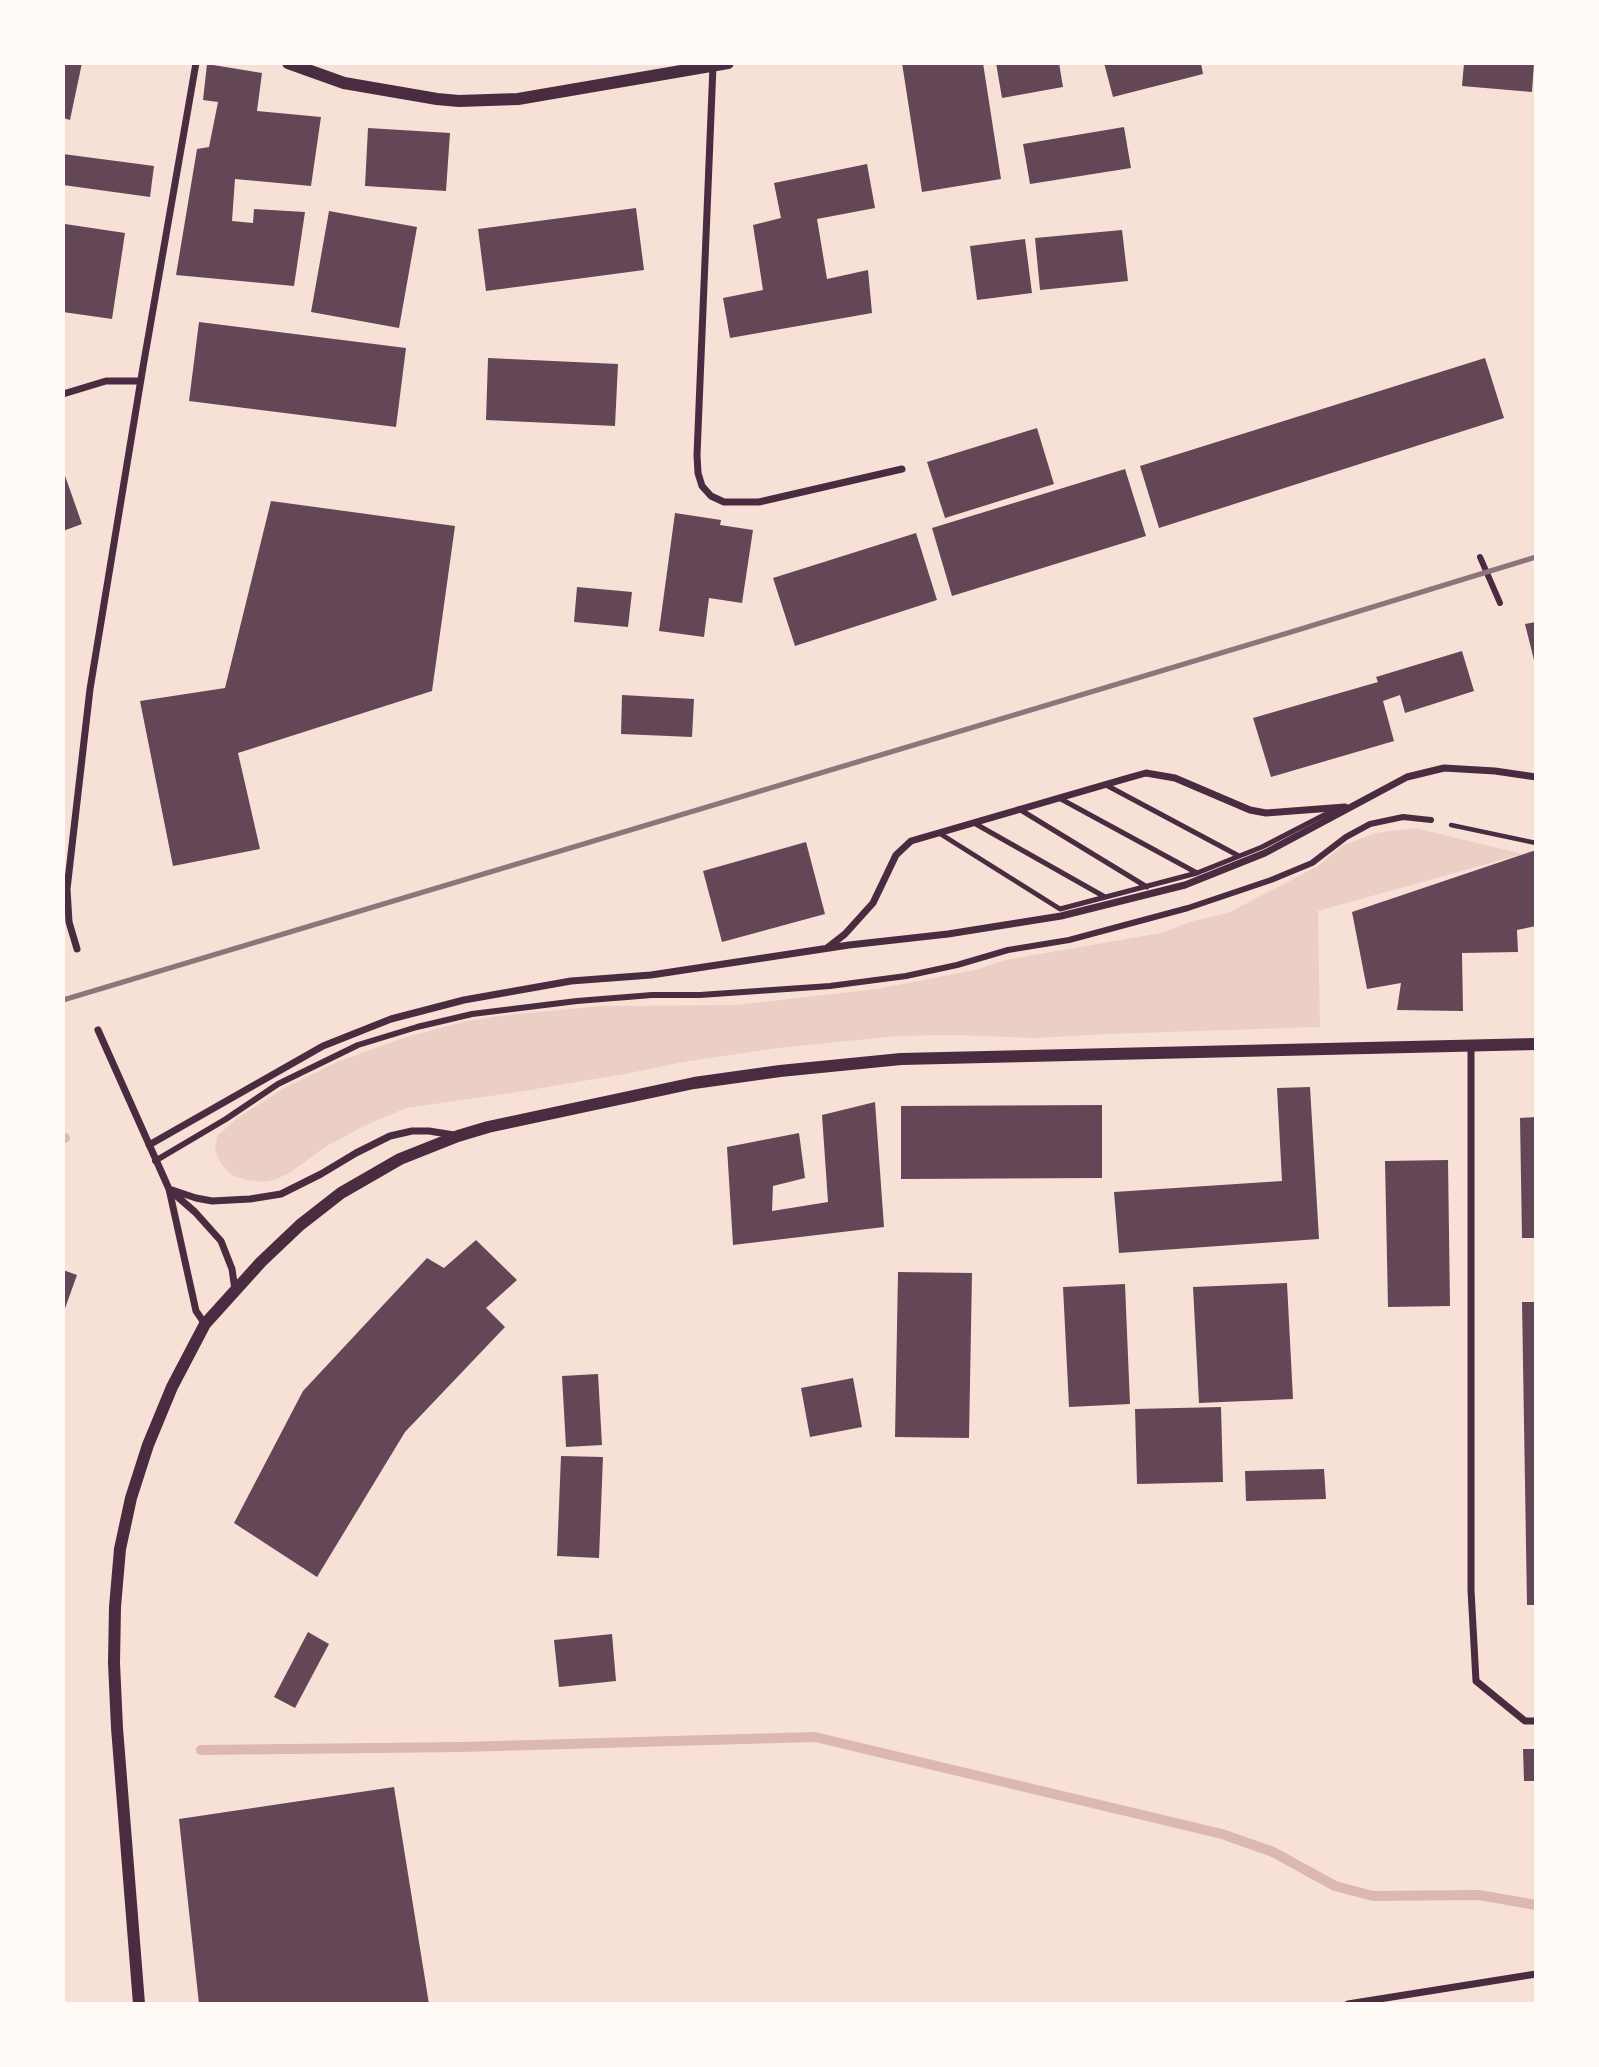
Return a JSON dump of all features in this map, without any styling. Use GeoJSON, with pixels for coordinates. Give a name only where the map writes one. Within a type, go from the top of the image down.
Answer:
{"type":"FeatureCollection","features":[{"type":"Feature","properties":{"kind":"street"},"geometry":{"type":"LineString","coordinates":[[77,949],[69,922],[67,889],[90,689],[140,381],[196,63]]}},
{"type":"Feature","properties":{"kind":"street"},"geometry":{"type":"LineString","coordinates":[[288,63],[344,83],[459,101],[518,99],[729,63]]}},
{"type":"Feature","properties":{"kind":"street"},"geometry":{"type":"LineString","coordinates":[[713,66],[697,456],[702,486],[711,496],[724,502],[758,502],[902,469]]}},
{"type":"Feature","properties":{"kind":"street"},"geometry":{"type":"LineString","coordinates":[[63,394],[106,381],[140,381]]}},
{"type":"Feature","properties":{"kind":"street"},"geometry":{"type":"LineString","coordinates":[[1480,557],[1500,603]]}},
{"type":"Feature","properties":{"kind":"street"},"geometry":{"type":"LineString","coordinates":[[149,1145],[323,1045],[391,1019],[464,1000],[571,981],[651,975],[1061,916],[1185,884],[1265,853],[1407,777],[1444,768],[1536,777]]}},
{"type":"Feature","properties":{"kind":"street"},"geometry":{"type":"LineString","coordinates":[[827,948],[861,918],[873,903],[896,855],[911,841],[1105,784],[1146,773],[1175,778],[1258,812],[1283,813],[1350,807]]}},
{"type":"Feature","properties":{"kind":"street"},"geometry":{"type":"LineString","coordinates":[[155,1161],[278,1084],[358,1045],[417,1027],[472,1014],[577,1001],[830,986],[906,976],[1008,950],[1069,940],[1188,908],[1312,863],[1346,837],[1370,824],[1403,817],[1431,820]]}},
{"type":"Feature","properties":{"kind":"street"},"geometry":{"type":"LineString","coordinates":[[98,1030],[169,1189],[196,1311],[205,1324]]}},
{"type":"Feature","properties":{"kind":"street"},"geometry":{"type":"LineString","coordinates":[[139,2004],[114,1676],[115,1607],[120,1549],[131,1498],[148,1445],[172,1387],[205,1324],[261,1262],[300,1225],[341,1194],[400,1159],[458,1136],[694,1083],[780,1071],[901,1059],[1536,1044]]}},
{"type":"Feature","properties":{"kind":"street"},"geometry":{"type":"LineString","coordinates":[[1471,1046],[1471,1590],[1476,1681],[1525,1721],[1536,1721]]}},
{"type":"Feature","properties":{"kind":"street"},"geometry":{"type":"LineString","coordinates":[[169,1189],[212,1201],[281,1194],[390,1136],[412,1132],[458,1136]]}},
{"type":"Feature","properties":{"kind":"street"},"geometry":{"type":"LineString","coordinates":[[169,1189],[195,1212],[221,1241],[232,1269],[235,1290]]}},
{"type":"Feature","properties":{"kind":"street"},"geometry":{"type":"LineString","coordinates":[[1348,2004],[1536,1974]]}},
{"type":"Feature","properties":{"kind":"lane"},"geometry":{"type":"LineString","coordinates":[[1105,784],[1239,856]]}},
{"type":"Feature","properties":{"kind":"lane"},"geometry":{"type":"LineString","coordinates":[[1059,798],[1197,873]]}},
{"type":"Feature","properties":{"kind":"lane"},"geometry":{"type":"LineString","coordinates":[[939,833],[1060,909],[1197,873],[1262,847],[1324,815],[1350,807]]}},
{"type":"Feature","properties":{"kind":"lane"},"geometry":{"type":"LineString","coordinates":[[1019,810],[1147,887]]}},
{"type":"Feature","properties":{"kind":"lane"},"geometry":{"type":"LineString","coordinates":[[974,822],[1105,897]]}},
{"type":"Feature","properties":{"kind":"path"},"geometry":{"type":"LineString","coordinates":[[1431,820],[1536,843]]}},
{"type":"Feature","properties":{"kind":"shaded area"},"geometry":{"type":"Polygon","coordinates":[[[1415,828],[1523,854],[1318,911],[1320,1027],[1034,1038],[898,1036],[778,1048],[406,1108],[325,1147],[291,1172],[275,1180],[264,1182],[231,1175],[215,1151],[217,1136],[237,1118],[284,1088],[337,1062],[403,1038],[467,1021],[498,1016],[600,1006],[736,1005],[876,989],[975,970],[1005,960],[1161,933],[1193,921],[1228,913],[1318,866],[1343,845],[1376,833],[1415,828]]]}},
{"type":"Feature","properties":{"kind":"building"},"geometry":{"type":"Polygon","coordinates":[[[63,63],[82,63],[70,120],[63,118],[63,63]]]}},
{"type":"Feature","properties":{"kind":"building"},"geometry":{"type":"Polygon","coordinates":[[[902,63],[983,63],[1001,179],[922,192],[902,63]]]}},
{"type":"Feature","properties":{"kind":"building"},"geometry":{"type":"Polygon","coordinates":[[[996,63],[1059,63],[1063,87],[1002,98],[996,63]]]}},
{"type":"Feature","properties":{"kind":"building"},"geometry":{"type":"Polygon","coordinates":[[[1104,63],[1201,63],[1203,74],[1113,97],[1104,63]]]}},
{"type":"Feature","properties":{"kind":"building"},"geometry":{"type":"Polygon","coordinates":[[[1464,63],[1534,63],[1532,92],[1462,86],[1464,63]]]}},
{"type":"Feature","properties":{"kind":"building"},"geometry":{"type":"Polygon","coordinates":[[[207,64],[262,73],[257,111],[321,117],[311,186],[235,179],[232,221],[253,223],[254,209],[305,212],[294,286],[176,275],[197,149],[209,147],[218,102],[203,100],[207,64]]]}},
{"type":"Feature","properties":{"kind":"building"},"geometry":{"type":"Polygon","coordinates":[[[1124,127],[1131,168],[1030,184],[1023,144],[1124,127]]]}},
{"type":"Feature","properties":{"kind":"building"},"geometry":{"type":"Polygon","coordinates":[[[368,128],[450,133],[446,191],[365,186],[368,128]]]}},
{"type":"Feature","properties":{"kind":"building"},"geometry":{"type":"Polygon","coordinates":[[[63,154],[154,166],[150,197],[63,185],[63,154]]]}},
{"type":"Feature","properties":{"kind":"building"},"geometry":{"type":"Polygon","coordinates":[[[867,164],[875,208],[817,219],[827,279],[868,270],[872,313],[730,338],[723,298],[763,290],[753,225],[781,218],[774,183],[867,164]]]}},
{"type":"Feature","properties":{"kind":"building"},"geometry":{"type":"Polygon","coordinates":[[[636,208],[644,270],[486,291],[478,229],[636,208]]]}},
{"type":"Feature","properties":{"kind":"building"},"geometry":{"type":"Polygon","coordinates":[[[329,211],[417,227],[399,328],[311,312],[329,211]]]}},
{"type":"Feature","properties":{"kind":"building"},"geometry":{"type":"Polygon","coordinates":[[[65,224],[125,233],[112,319],[63,312],[65,224]]]}},
{"type":"Feature","properties":{"kind":"building"},"geometry":{"type":"Polygon","coordinates":[[[1122,230],[1128,281],[1040,290],[1035,238],[1122,230]]]}},
{"type":"Feature","properties":{"kind":"building"},"geometry":{"type":"Polygon","coordinates":[[[1025,239],[1032,293],[977,300],[970,246],[1025,239]]]}},
{"type":"Feature","properties":{"kind":"building"},"geometry":{"type":"Polygon","coordinates":[[[199,322],[406,348],[396,427],[189,401],[199,322]]]}},
{"type":"Feature","properties":{"kind":"building"},"geometry":{"type":"Polygon","coordinates":[[[488,358],[618,364],[615,426],[486,420],[488,358]]]}},
{"type":"Feature","properties":{"kind":"building"},"geometry":{"type":"Polygon","coordinates":[[[1485,358],[1504,418],[1159,528],[1140,466],[1485,358]]]}},
{"type":"Feature","properties":{"kind":"building"},"geometry":{"type":"Polygon","coordinates":[[[1037,428],[1054,484],[945,518],[927,462],[1037,428]]]}},
{"type":"Feature","properties":{"kind":"building"},"geometry":{"type":"Polygon","coordinates":[[[1125,469],[1146,536],[952,596],[932,528],[1125,469]]]}},
{"type":"Feature","properties":{"kind":"building"},"geometry":{"type":"Polygon","coordinates":[[[63,470],[82,524],[63,531],[63,470]]]}},
{"type":"Feature","properties":{"kind":"building"},"geometry":{"type":"Polygon","coordinates":[[[271,501],[455,526],[432,691],[238,753],[260,849],[173,866],[140,701],[225,688],[271,501]]]}},
{"type":"Feature","properties":{"kind":"building"},"geometry":{"type":"Polygon","coordinates":[[[675,513],[721,520],[720,525],[753,530],[742,603],[709,598],[704,637],[659,631],[675,513]]]}},
{"type":"Feature","properties":{"kind":"building"},"geometry":{"type":"Polygon","coordinates":[[[916,533],[937,600],[795,646],[773,578],[916,533]]]}},
{"type":"Feature","properties":{"kind":"building"},"geometry":{"type":"Polygon","coordinates":[[[577,587],[632,592],[628,627],[574,622],[577,587]]]}},
{"type":"Feature","properties":{"kind":"building"},"geometry":{"type":"Polygon","coordinates":[[[1536,622],[1536,664],[1535,664],[1525,624],[1536,622]]]}},
{"type":"Feature","properties":{"kind":"building"},"geometry":{"type":"Polygon","coordinates":[[[1462,651],[1474,691],[1405,713],[1400,695],[1383,701],[1394,741],[1271,777],[1253,718],[1378,682],[1376,677],[1462,651]]]}},
{"type":"Feature","properties":{"kind":"building"},"geometry":{"type":"Polygon","coordinates":[[[622,695],[694,699],[692,737],[621,734],[622,695]]]}},
{"type":"Feature","properties":{"kind":"building"},"geometry":{"type":"Polygon","coordinates":[[[806,842],[825,914],[722,942],[703,871],[806,842]]]}},
{"type":"Feature","properties":{"kind":"building"},"geometry":{"type":"Polygon","coordinates":[[[1536,850],[1536,926],[1517,930],[1518,952],[1462,953],[1463,1011],[1397,1010],[1401,983],[1367,989],[1352,912],[1536,850]]]}},
{"type":"Feature","properties":{"kind":"building"},"geometry":{"type":"Polygon","coordinates":[[[1310,1087],[1319,1239],[1119,1253],[1114,1192],[1282,1181],[1277,1088],[1310,1087]]]}},
{"type":"Feature","properties":{"kind":"building"},"geometry":{"type":"Polygon","coordinates":[[[875,1102],[884,1227],[733,1245],[727,1147],[799,1133],[805,1178],[773,1186],[772,1211],[828,1202],[822,1115],[875,1102]]]}},
{"type":"Feature","properties":{"kind":"building"},"geometry":{"type":"Polygon","coordinates":[[[1102,1105],[1102,1178],[901,1179],[901,1106],[1102,1105]]]}},
{"type":"Feature","properties":{"kind":"building"},"geometry":{"type":"Polygon","coordinates":[[[1536,1117],[1536,1238],[1522,1238],[1520,1118],[1536,1117]]]}},
{"type":"Feature","properties":{"kind":"building"},"geometry":{"type":"Polygon","coordinates":[[[1448,1160],[1450,1306],[1388,1307],[1385,1161],[1448,1160]]]}},
{"type":"Feature","properties":{"kind":"building"},"geometry":{"type":"Polygon","coordinates":[[[476,1240],[517,1280],[486,1308],[505,1327],[405,1432],[317,1577],[234,1523],[303,1391],[427,1258],[444,1268],[476,1240]]]}},
{"type":"Feature","properties":{"kind":"building"},"geometry":{"type":"Polygon","coordinates":[[[63,1270],[77,1275],[63,1314],[63,1270]]]}},
{"type":"Feature","properties":{"kind":"building"},"geometry":{"type":"Polygon","coordinates":[[[898,1272],[972,1273],[969,1438],[895,1437],[898,1272]]]}},
{"type":"Feature","properties":{"kind":"building"},"geometry":{"type":"Polygon","coordinates":[[[1287,1283],[1293,1399],[1199,1403],[1193,1287],[1287,1283]]]}},
{"type":"Feature","properties":{"kind":"building"},"geometry":{"type":"Polygon","coordinates":[[[1125,1284],[1130,1404],[1069,1407],[1063,1287],[1125,1284]]]}},
{"type":"Feature","properties":{"kind":"building"},"geometry":{"type":"Polygon","coordinates":[[[1522,1302],[1536,1302],[1536,1605],[1527,1605],[1522,1302]]]}},
{"type":"Feature","properties":{"kind":"building"},"geometry":{"type":"Polygon","coordinates":[[[598,1374],[602,1445],[566,1447],[562,1376],[598,1374]]]}},
{"type":"Feature","properties":{"kind":"building"},"geometry":{"type":"Polygon","coordinates":[[[853,1378],[862,1427],[810,1437],[801,1388],[853,1378]]]}},
{"type":"Feature","properties":{"kind":"building"},"geometry":{"type":"Polygon","coordinates":[[[1221,1407],[1223,1482],[1137,1484],[1135,1409],[1221,1407]]]}},
{"type":"Feature","properties":{"kind":"building"},"geometry":{"type":"Polygon","coordinates":[[[561,1456],[603,1457],[599,1558],[557,1556],[561,1456]]]}},
{"type":"Feature","properties":{"kind":"building"},"geometry":{"type":"Polygon","coordinates":[[[1324,1469],[1326,1499],[1246,1501],[1245,1471],[1324,1469]]]}},
{"type":"Feature","properties":{"kind":"building"},"geometry":{"type":"Polygon","coordinates":[[[308,1632],[329,1644],[295,1708],[274,1697],[308,1632]]]}},
{"type":"Feature","properties":{"kind":"building"},"geometry":{"type":"Polygon","coordinates":[[[612,1634],[616,1681],[559,1687],[554,1640],[612,1634]]]}},
{"type":"Feature","properties":{"kind":"building"},"geometry":{"type":"Polygon","coordinates":[[[1523,1749],[1536,1749],[1536,1781],[1524,1781],[1523,1749]]]}},
{"type":"Feature","properties":{"kind":"building"},"geometry":{"type":"Polygon","coordinates":[[[394,1787],[429,2004],[199,2004],[179,1819],[394,1787]]]}},
{"type":"Feature","properties":{"kind":"waterway"},"geometry":{"type":"LineString","coordinates":[[201,1750],[461,1747],[815,1737],[1222,1834],[1273,1852],[1335,1886],[1373,1896],[1479,1895],[1536,1905]]}},
{"type":"Feature","properties":{"kind":"railway"},"geometry":{"type":"LineString","coordinates":[[63,1000],[1536,557]]}}]}
